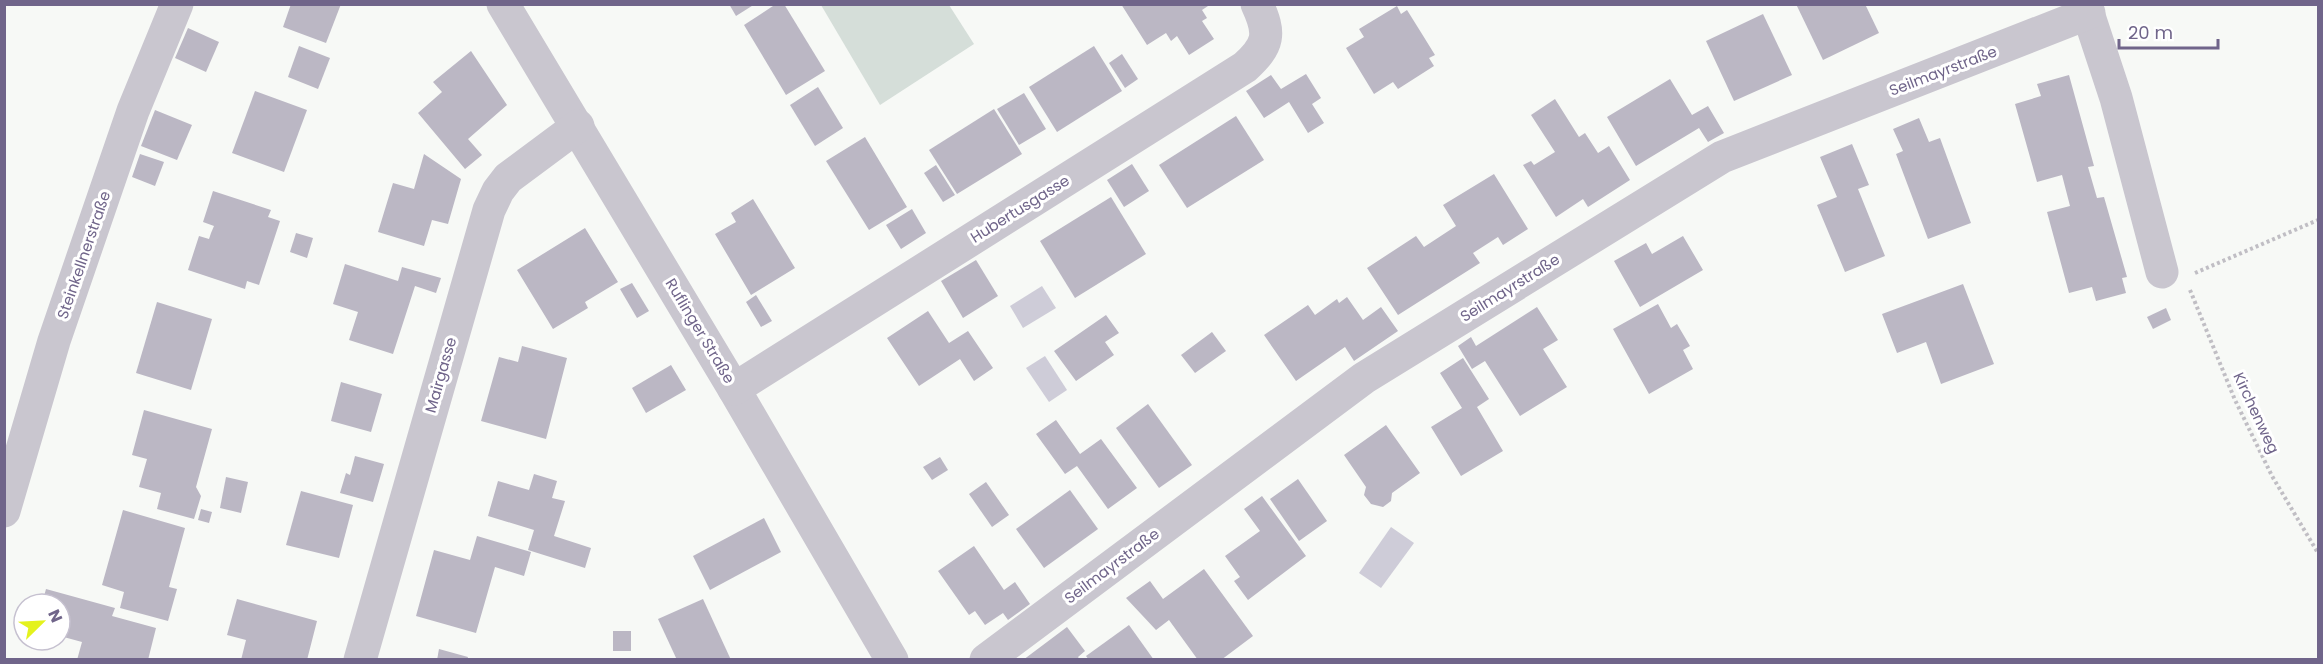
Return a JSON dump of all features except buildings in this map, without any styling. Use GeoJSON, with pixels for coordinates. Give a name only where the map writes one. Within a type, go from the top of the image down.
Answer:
{"type":"FeatureCollection","features":[{"type":"Feature","properties":{"kind":"street","name":"Steinkellnerstraße"},"geometry":{"type":"LineString","coordinates":[[4,511],[54,341],[133,111],[177,4]]}},
{"type":"Feature","properties":{"kind":"street","name":"Ruflinger Straße"},"geometry":{"type":"LineString","coordinates":[[503,4],[734,389],[892,660]]}},
{"type":"Feature","properties":{"kind":"street","name":"Hubertusgasse"},"geometry":{"type":"LineString","coordinates":[[734,389],[1245,67],[1261,52],[1266,39],[1265,23],[1257,4]]}},
{"type":"Feature","properties":{"kind":"street","name":"Seilmayrstraße"},"geometry":{"type":"LineString","coordinates":[[986,660],[1364,378],[1722,157],[2087,9],[2116,98],[2181,278]]}},
{"type":"Feature","properties":{"kind":"street","name":"Mairgasse"},"geometry":{"type":"LineString","coordinates":[[360,660],[489,210],[498,191],[508,178],[578,126]]}},
{"type":"Feature","properties":{"kind":"path"},"geometry":{"type":"LineString","coordinates":[[2181,278],[2319,220]]}},
{"type":"Feature","properties":{"kind":"path","name":"Kirchenweg"},"geometry":{"type":"LineString","coordinates":[[2181,278],[2272,476],[2319,553]]}},
{"type":"Feature","properties":{"kind":"shaded area"},"geometry":{"type":"Polygon","coordinates":[[[821,5],[949,5],[974,44],[880,105],[821,5]]]}},
{"type":"Feature","properties":{"kind":"shaded area"},"geometry":{"type":"Polygon","coordinates":[[[1042,286],[1056,308],[1023,328],[1010,306],[1042,286]]]}},
{"type":"Feature","properties":{"kind":"shaded area"},"geometry":{"type":"Polygon","coordinates":[[[1045,356],[1067,390],[1049,402],[1026,368],[1045,356]]]}},
{"type":"Feature","properties":{"kind":"shaded area"},"geometry":{"type":"Polygon","coordinates":[[[1391,527],[1414,543],[1381,588],[1359,573],[1391,527]]]}}]}
